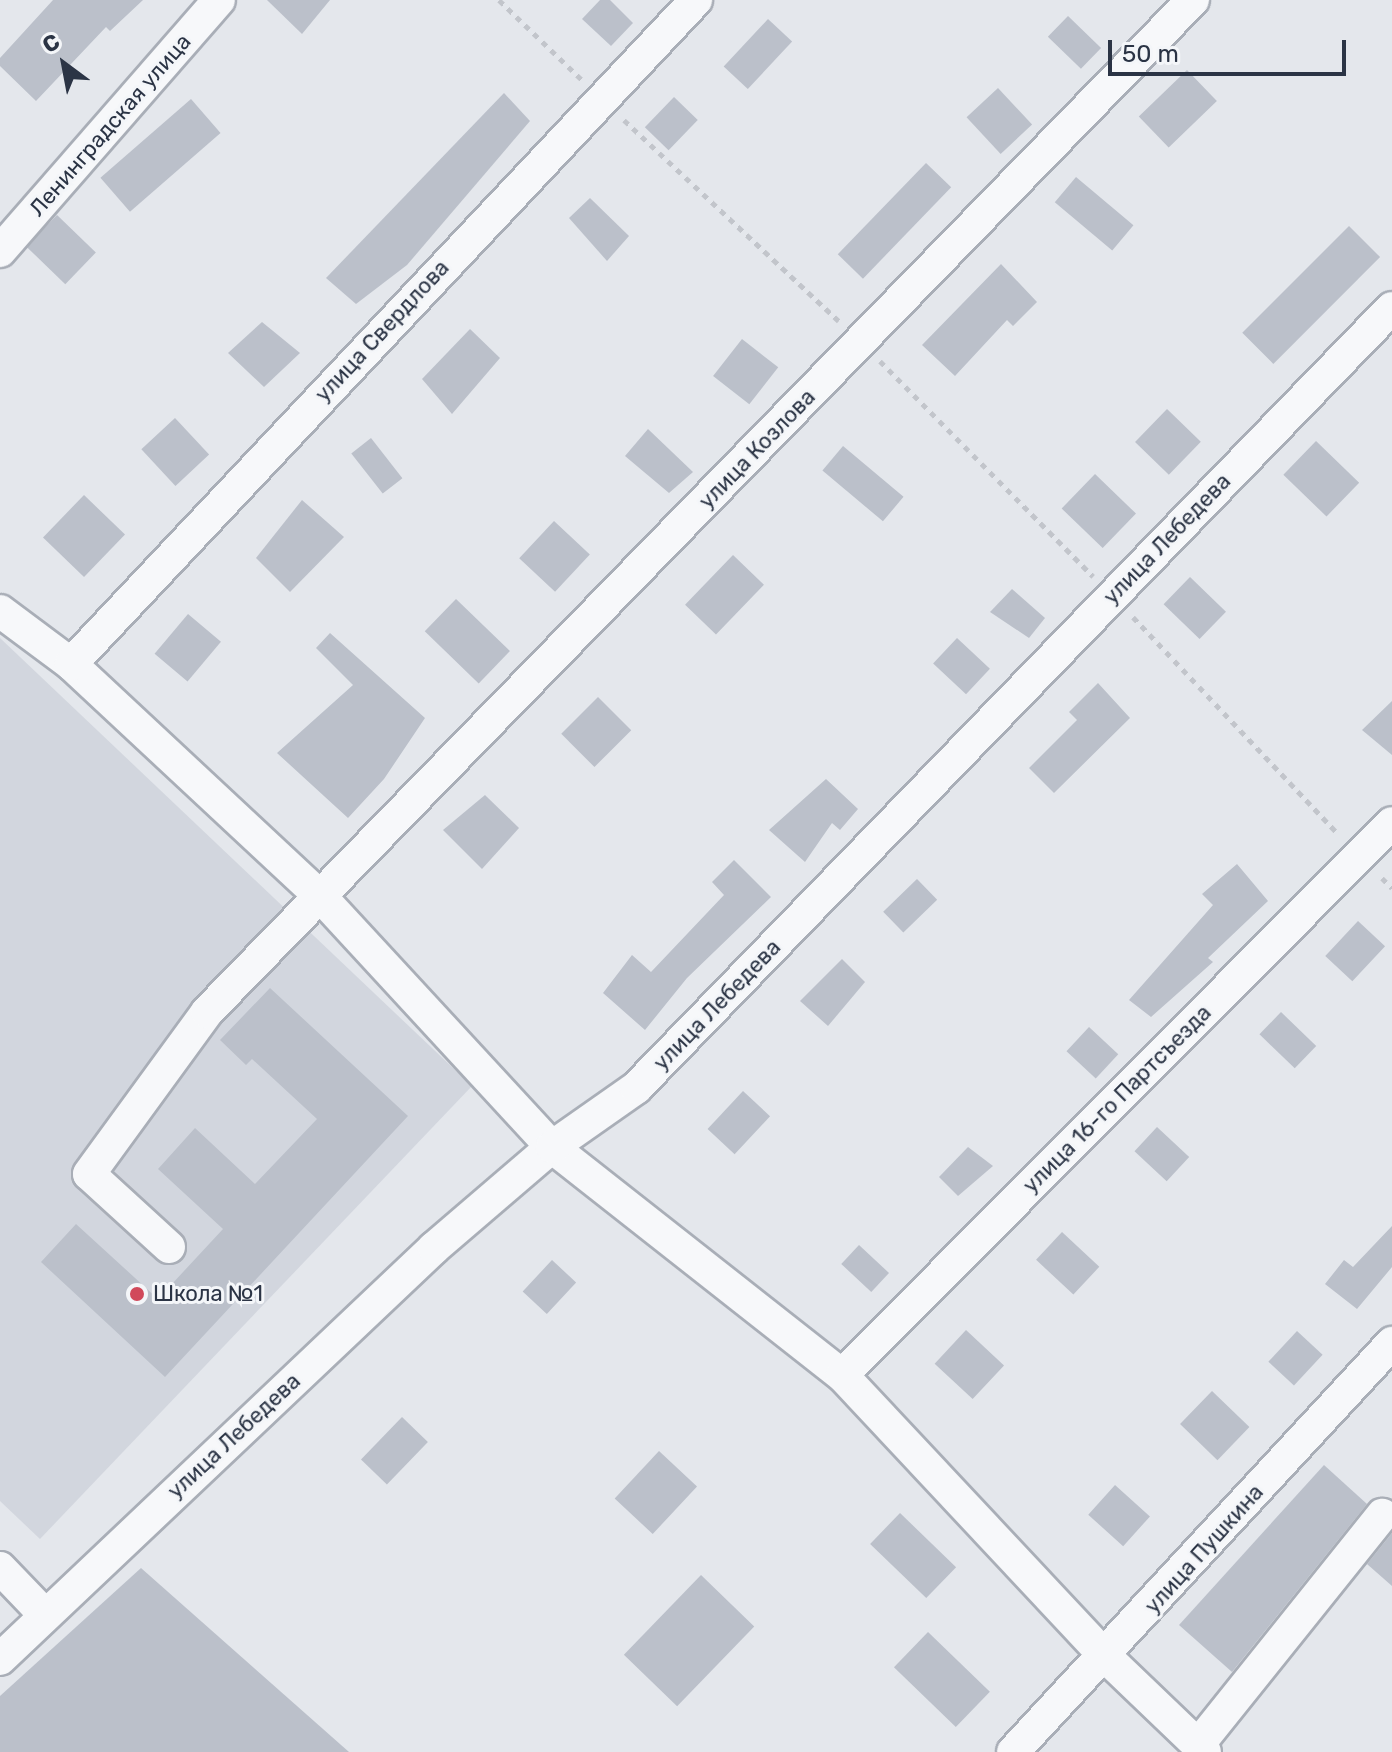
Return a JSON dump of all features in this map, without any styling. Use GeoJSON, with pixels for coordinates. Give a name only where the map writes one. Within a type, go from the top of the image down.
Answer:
{"type":"FeatureCollection","features":[{"type":"Feature","properties":{"kind":"street","name":"Ленинградская улица"},"geometry":{"type":"LineString","coordinates":[[0,251],[219,0]]}},
{"type":"Feature","properties":{"kind":"street","name":"улица Свердлова"},"geometry":{"type":"LineString","coordinates":[[71,664],[600,98],[696,0]]}},
{"type":"Feature","properties":{"kind":"street","name":"улица Козлова"},"geometry":{"type":"LineString","coordinates":[[169,1247],[89,1174],[207,1012],[322,898],[1193,0]]}},
{"type":"Feature","properties":{"kind":"street","name":"улица Лебедева"},"geometry":{"type":"LineString","coordinates":[[0,1659],[434,1248],[552,1147],[636,1088],[1392,308]]}},
{"type":"Feature","properties":{"kind":"street"},"geometry":{"type":"LineString","coordinates":[[0,611],[71,664],[322,898],[552,1147],[842,1375],[1106,1657],[1202,1748],[1382,1515]]}},
{"type":"Feature","properties":{"kind":"street","name":"улица 16-го Партсъезда"},"geometry":{"type":"LineString","coordinates":[[842,1375],[1392,823]]}},
{"type":"Feature","properties":{"kind":"street","name":"улица Пушкина"},"geometry":{"type":"LineString","coordinates":[[1013,1752],[1106,1657],[1392,1343]]}},
{"type":"Feature","properties":{"kind":"street"},"geometry":{"type":"LineString","coordinates":[[0,1568],[45,1615]]}},
{"type":"Feature","properties":{"kind":"path"},"geometry":{"type":"LineString","coordinates":[[499,0],[861,342],[1113,595],[1359,857],[1392,888]]}},
{"type":"Feature","properties":{"kind":"shaded area","name":"Школа №1"},"geometry":{"type":"Polygon","coordinates":[[[0,638],[472,1086],[40,1539],[0,1501],[0,638]]]}},
{"type":"Feature","properties":{"kind":"building"},"geometry":{"type":"Polygon","coordinates":[[[53,0],[143,0],[110,31],[106,27],[36,101],[0,66],[0,58],[53,0]]]}},
{"type":"Feature","properties":{"kind":"building"},"geometry":{"type":"Polygon","coordinates":[[[267,0],[330,0],[302,34],[267,0]]]}},
{"type":"Feature","properties":{"kind":"building"},"geometry":{"type":"Polygon","coordinates":[[[600,0],[610,0],[633,23],[611,46],[582,19],[600,0]]]}},
{"type":"Feature","properties":{"kind":"building"},"geometry":{"type":"Polygon","coordinates":[[[1068,16],[1101,48],[1081,69],[1048,37],[1068,16]]]}},
{"type":"Feature","properties":{"kind":"building"},"geometry":{"type":"Polygon","coordinates":[[[768,19],[792,42],[748,89],[724,67],[768,19]]]}},
{"type":"Feature","properties":{"kind":"building"},"geometry":{"type":"Polygon","coordinates":[[[1187,70],[1217,101],[1169,147],[1139,117],[1187,70]]]}},
{"type":"Feature","properties":{"kind":"building"},"geometry":{"type":"Polygon","coordinates":[[[998,88],[1032,125],[1001,154],[967,117],[998,88]]]}},
{"type":"Feature","properties":{"kind":"building"},"geometry":{"type":"Polygon","coordinates":[[[504,93],[530,121],[407,265],[356,304],[326,278],[504,93]]]}},
{"type":"Feature","properties":{"kind":"building"},"geometry":{"type":"Polygon","coordinates":[[[674,97],[698,120],[669,150],[645,127],[674,97]]]}},
{"type":"Feature","properties":{"kind":"building"},"geometry":{"type":"Polygon","coordinates":[[[191,99],[221,133],[130,212],[100,178],[191,99]]]}},
{"type":"Feature","properties":{"kind":"building"},"geometry":{"type":"Polygon","coordinates":[[[926,163],[951,187],[863,279],[838,254],[926,163]]]}},
{"type":"Feature","properties":{"kind":"building"},"geometry":{"type":"Polygon","coordinates":[[[1076,177],[1133,225],[1112,250],[1055,202],[1076,177]]]}},
{"type":"Feature","properties":{"kind":"building"},"geometry":{"type":"Polygon","coordinates":[[[590,198],[629,236],[607,261],[569,218],[590,198]]]}},
{"type":"Feature","properties":{"kind":"building"},"geometry":{"type":"Polygon","coordinates":[[[57,215],[96,253],[65,284],[26,247],[57,215]]]}},
{"type":"Feature","properties":{"kind":"building"},"geometry":{"type":"Polygon","coordinates":[[[1349,226],[1380,257],[1273,364],[1242,333],[1349,226]]]}},
{"type":"Feature","properties":{"kind":"building"},"geometry":{"type":"Polygon","coordinates":[[[1001,264],[1037,302],[1013,326],[1007,320],[955,376],[922,345],[1001,264]]]}},
{"type":"Feature","properties":{"kind":"building"},"geometry":{"type":"Polygon","coordinates":[[[262,322],[300,353],[264,387],[228,353],[262,322]]]}},
{"type":"Feature","properties":{"kind":"building"},"geometry":{"type":"Polygon","coordinates":[[[470,329],[500,358],[452,414],[422,379],[470,329]]]}},
{"type":"Feature","properties":{"kind":"building"},"geometry":{"type":"Polygon","coordinates":[[[742,339],[778,367],[749,404],[713,376],[742,339]]]}},
{"type":"Feature","properties":{"kind":"building"},"geometry":{"type":"Polygon","coordinates":[[[1167,409],[1201,442],[1169,475],[1135,442],[1167,409]]]}},
{"type":"Feature","properties":{"kind":"building"},"geometry":{"type":"Polygon","coordinates":[[[175,418],[209,455],[175,486],[141,449],[175,418]]]}},
{"type":"Feature","properties":{"kind":"building"},"geometry":{"type":"Polygon","coordinates":[[[648,429],[693,472],[669,493],[625,456],[648,429]]]}},
{"type":"Feature","properties":{"kind":"building"},"geometry":{"type":"Polygon","coordinates":[[[371,438],[402,478],[383,494],[351,453],[371,438]]]}},
{"type":"Feature","properties":{"kind":"building"},"geometry":{"type":"Polygon","coordinates":[[[1316,441],[1359,483],[1327,516],[1283,475],[1316,441]]]}},
{"type":"Feature","properties":{"kind":"building"},"geometry":{"type":"Polygon","coordinates":[[[843,446],[904,497],[883,521],[822,471],[843,446]]]}},
{"type":"Feature","properties":{"kind":"building"},"geometry":{"type":"Polygon","coordinates":[[[1095,474],[1136,514],[1103,548],[1062,509],[1095,474]]]}},
{"type":"Feature","properties":{"kind":"building"},"geometry":{"type":"Polygon","coordinates":[[[84,495],[125,535],[84,577],[43,537],[84,495]]]}},
{"type":"Feature","properties":{"kind":"building"},"geometry":{"type":"Polygon","coordinates":[[[302,500],[344,537],[290,592],[256,558],[302,500]]]}},
{"type":"Feature","properties":{"kind":"building"},"geometry":{"type":"Polygon","coordinates":[[[554,521],[590,554],[555,592],[519,558],[554,521]]]}},
{"type":"Feature","properties":{"kind":"building"},"geometry":{"type":"Polygon","coordinates":[[[733,555],[764,585],[716,635],[685,605],[733,555]]]}},
{"type":"Feature","properties":{"kind":"building"},"geometry":{"type":"Polygon","coordinates":[[[1190,577],[1226,612],[1200,639],[1164,604],[1190,577]]]}},
{"type":"Feature","properties":{"kind":"building"},"geometry":{"type":"Polygon","coordinates":[[[1012,589],[1045,618],[1029,638],[990,612],[1012,589]]]}},
{"type":"Feature","properties":{"kind":"building"},"geometry":{"type":"Polygon","coordinates":[[[456,599],[510,651],[479,683],[425,631],[456,599]]]}},
{"type":"Feature","properties":{"kind":"building"},"geometry":{"type":"Polygon","coordinates":[[[188,614],[221,642],[188,681],[155,654],[188,614]]]}},
{"type":"Feature","properties":{"kind":"building"},"geometry":{"type":"Polygon","coordinates":[[[330,633],[425,718],[384,779],[348,818],[277,753],[353,685],[316,648],[330,633]]]}},
{"type":"Feature","properties":{"kind":"building"},"geometry":{"type":"Polygon","coordinates":[[[957,638],[990,669],[966,694],[933,664],[957,638]]]}},
{"type":"Feature","properties":{"kind":"building"},"geometry":{"type":"Polygon","coordinates":[[[1098,683],[1130,718],[1054,793],[1029,768],[1077,720],[1069,712],[1098,683]]]}},
{"type":"Feature","properties":{"kind":"building"},"geometry":{"type":"Polygon","coordinates":[[[598,697],[631,730],[594,767],[561,734],[598,697]]]}},
{"type":"Feature","properties":{"kind":"building"},"geometry":{"type":"Polygon","coordinates":[[[1392,701],[1392,755],[1362,730],[1392,701]]]}},
{"type":"Feature","properties":{"kind":"building"},"geometry":{"type":"Polygon","coordinates":[[[826,779],[858,809],[840,830],[832,823],[805,862],[769,830],[826,779]]]}},
{"type":"Feature","properties":{"kind":"building"},"geometry":{"type":"Polygon","coordinates":[[[485,795],[519,828],[482,869],[443,830],[485,795]]]}},
{"type":"Feature","properties":{"kind":"building"},"geometry":{"type":"Polygon","coordinates":[[[734,860],[771,897],[687,978],[645,1030],[603,993],[632,955],[651,972],[724,895],[712,882],[734,860]]]}},
{"type":"Feature","properties":{"kind":"building"},"geometry":{"type":"Polygon","coordinates":[[[1237,864],[1268,901],[1208,958],[1213,962],[1151,1017],[1129,1000],[1213,905],[1202,894],[1237,864]]]}},
{"type":"Feature","properties":{"kind":"building"},"geometry":{"type":"Polygon","coordinates":[[[917,879],[937,900],[903,933],[883,912],[917,879]]]}},
{"type":"Feature","properties":{"kind":"building"},"geometry":{"type":"Polygon","coordinates":[[[1358,921],[1385,946],[1352,981],[1325,956],[1358,921]]]}},
{"type":"Feature","properties":{"kind":"building"},"geometry":{"type":"Polygon","coordinates":[[[842,959],[865,982],[828,1026],[800,1001],[842,959]]]}},
{"type":"Feature","properties":{"kind":"building"},"geometry":{"type":"Polygon","coordinates":[[[270,988],[408,1116],[165,1377],[41,1262],[76,1224],[158,1299],[223,1229],[158,1169],[195,1128],[255,1184],[317,1119],[252,1059],[246,1065],[220,1040],[270,988]]]}},
{"type":"Feature","properties":{"kind":"building"},"geometry":{"type":"Polygon","coordinates":[[[1281,1012],[1316,1046],[1295,1068],[1259,1034],[1281,1012]]]}},
{"type":"Feature","properties":{"kind":"building"},"geometry":{"type":"Polygon","coordinates":[[[1089,1027],[1118,1054],[1096,1078],[1066,1051],[1089,1027]]]}},
{"type":"Feature","properties":{"kind":"building"},"geometry":{"type":"Polygon","coordinates":[[[743,1091],[770,1116],[735,1154],[708,1129],[743,1091]]]}},
{"type":"Feature","properties":{"kind":"building"},"geometry":{"type":"Polygon","coordinates":[[[1157,1127],[1189,1157],[1167,1181],[1134,1151],[1157,1127]]]}},
{"type":"Feature","properties":{"kind":"building"},"geometry":{"type":"Polygon","coordinates":[[[968,1147],[993,1166],[958,1196],[939,1177],[968,1147]]]}},
{"type":"Feature","properties":{"kind":"building"},"geometry":{"type":"Polygon","coordinates":[[[1392,1226],[1392,1267],[1357,1309],[1325,1284],[1344,1260],[1353,1267],[1392,1226]]]}},
{"type":"Feature","properties":{"kind":"building"},"geometry":{"type":"Polygon","coordinates":[[[1062,1232],[1099,1267],[1073,1295],[1036,1260],[1062,1232]]]}},
{"type":"Feature","properties":{"kind":"building"},"geometry":{"type":"Polygon","coordinates":[[[859,1245],[889,1273],[871,1292],[841,1264],[859,1245]]]}},
{"type":"Feature","properties":{"kind":"building"},"geometry":{"type":"Polygon","coordinates":[[[552,1260],[576,1283],[547,1314],[523,1291],[552,1260]]]}},
{"type":"Feature","properties":{"kind":"building"},"geometry":{"type":"Polygon","coordinates":[[[966,1330],[1004,1365],[973,1399],[935,1364],[966,1330]]]}},
{"type":"Feature","properties":{"kind":"building"},"geometry":{"type":"Polygon","coordinates":[[[1297,1331],[1323,1355],[1294,1386],[1268,1362],[1297,1331]]]}},
{"type":"Feature","properties":{"kind":"building"},"geometry":{"type":"Polygon","coordinates":[[[1212,1391],[1249,1427],[1217,1460],[1180,1424],[1212,1391]]]}},
{"type":"Feature","properties":{"kind":"building"},"geometry":{"type":"Polygon","coordinates":[[[402,1417],[428,1442],[387,1484],[361,1459],[402,1417]]]}},
{"type":"Feature","properties":{"kind":"building"},"geometry":{"type":"Polygon","coordinates":[[[659,1451],[697,1486],[653,1534],[615,1499],[659,1451]]]}},
{"type":"Feature","properties":{"kind":"building"},"geometry":{"type":"Polygon","coordinates":[[[1324,1465],[1367,1504],[1232,1672],[1179,1625],[1324,1465]]]}},
{"type":"Feature","properties":{"kind":"building"},"geometry":{"type":"Polygon","coordinates":[[[1115,1485],[1150,1516],[1123,1546],[1088,1515],[1115,1485]]]}},
{"type":"Feature","properties":{"kind":"building"},"geometry":{"type":"Polygon","coordinates":[[[900,1513],[956,1567],[926,1598],[870,1544],[900,1513]]]}},
{"type":"Feature","properties":{"kind":"building"},"geometry":{"type":"Polygon","coordinates":[[[1392,1533],[1392,1586],[1367,1564],[1392,1533]]]}},
{"type":"Feature","properties":{"kind":"building"},"geometry":{"type":"Polygon","coordinates":[[[141,1568],[349,1752],[0,1752],[0,1696],[141,1568]]]}},
{"type":"Feature","properties":{"kind":"building"},"geometry":{"type":"Polygon","coordinates":[[[701,1575],[754,1626],[677,1706],[624,1655],[701,1575]]]}},
{"type":"Feature","properties":{"kind":"building"},"geometry":{"type":"Polygon","coordinates":[[[928,1632],[990,1692],[956,1727],[894,1667],[928,1632]]]}},
{"type":"Feature","properties":{"kind":"place","name":"Школа №1"},"geometry":{"type":"Point","coordinates":[137,1294]}}]}
